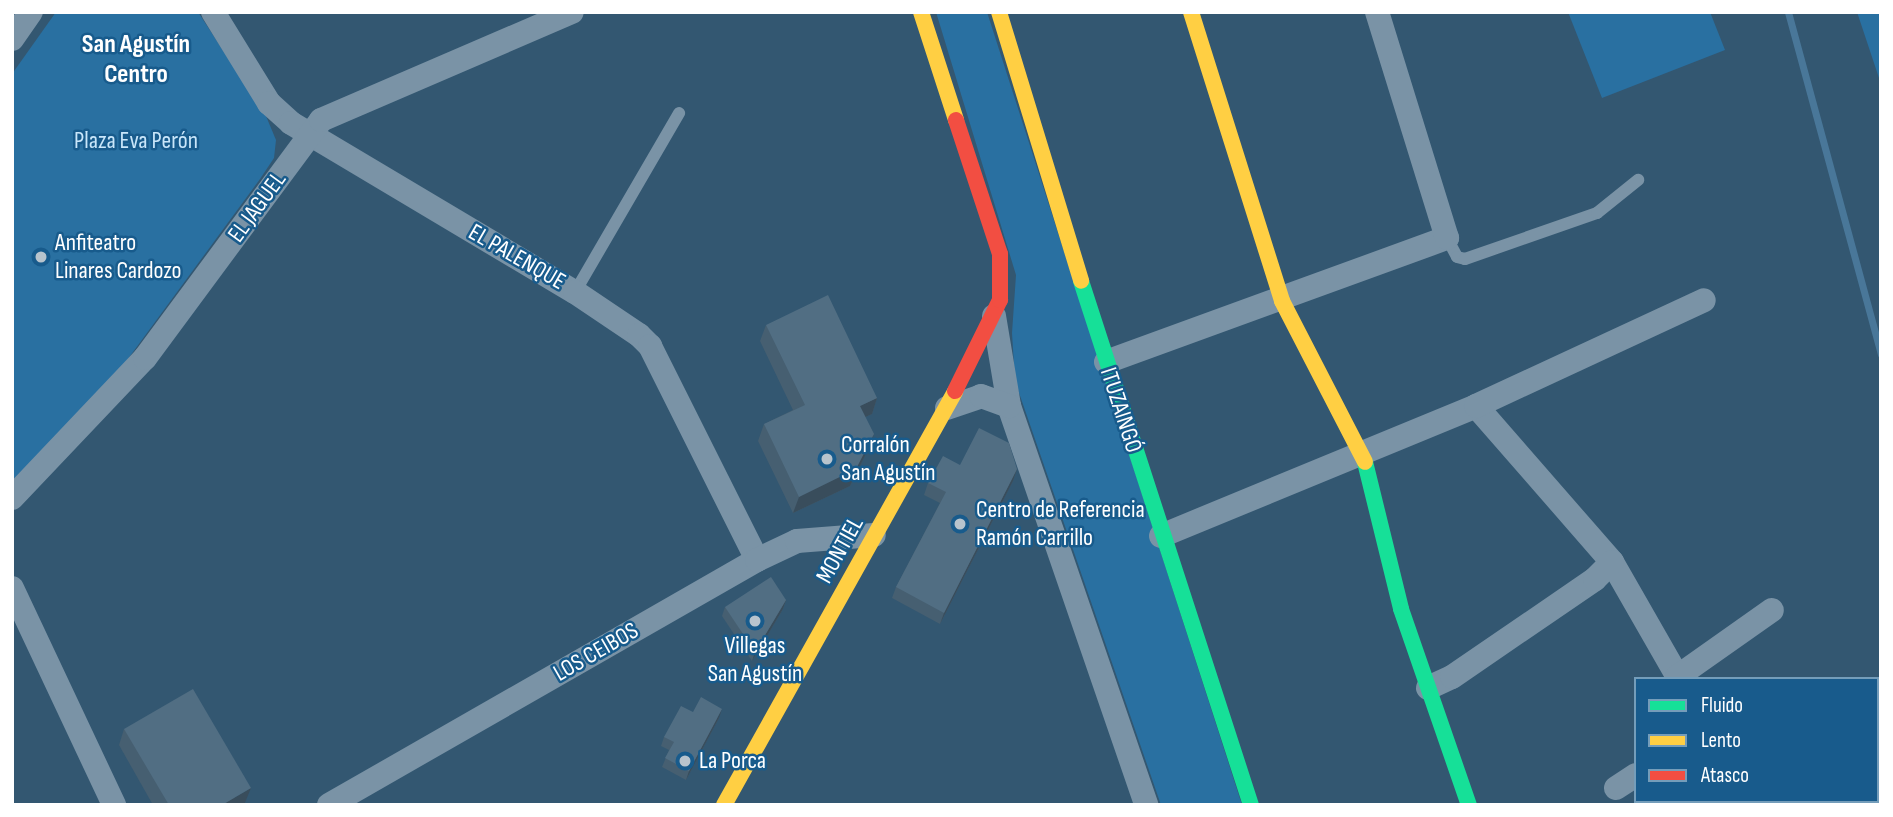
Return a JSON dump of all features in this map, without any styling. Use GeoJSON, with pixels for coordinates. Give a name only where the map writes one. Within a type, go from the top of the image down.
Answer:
{"type":"FeatureCollection","features":[{"type":"Feature","properties":{"kind":"street"},"geometry":{"type":"LineString","coordinates":[[12,39],[31,12]]}},
{"type":"Feature","properties":{"kind":"street","name":"EL PALENQUE"},"geometry":{"type":"LineString","coordinates":[[213,12],[270,103],[308,135],[575,292],[650,346],[757,560]]}},
{"type":"Feature","properties":{"kind":"street","name":"EL JAGUEL"},"geometry":{"type":"LineString","coordinates":[[12,498],[145,358],[321,120],[572,12]]}},
{"type":"Feature","properties":{"kind":"street"},"geometry":{"type":"LineString","coordinates":[[921,12],[1000,254],[1003,288],[994,316],[1009,406],[1146,805]]}},
{"type":"Feature","properties":{"kind":"street","name":"ITUZAINGÓ"},"geometry":{"type":"LineString","coordinates":[[999,12],[1161,536],[1251,805]]}},
{"type":"Feature","properties":{"kind":"street"},"geometry":{"type":"LineString","coordinates":[[1191,12],[1282,301],[1362,452],[1401,609],[1469,805]]}},
{"type":"Feature","properties":{"kind":"street"},"geometry":{"type":"LineString","coordinates":[[1106,362],[1282,301],[1447,238],[1377,12]]}},
{"type":"Feature","properties":{"kind":"street"},"geometry":{"type":"LineString","coordinates":[[1161,536],[1476,406],[1704,300]]}},
{"type":"Feature","properties":{"kind":"street","name":"MONTIEL"},"geometry":{"type":"LineString","coordinates":[[724,805],[947,408],[994,316]]}},
{"type":"Feature","properties":{"kind":"street"},"geometry":{"type":"LineString","coordinates":[[947,408],[981,396],[1009,406]]}},
{"type":"Feature","properties":{"kind":"street"},"geometry":{"type":"LineString","coordinates":[[1476,406],[1612,562],[1677,677]]}},
{"type":"Feature","properties":{"kind":"street","name":"LOS CEIBOS"},"geometry":{"type":"LineString","coordinates":[[328,805],[757,560],[797,541],[874,535]]}},
{"type":"Feature","properties":{"kind":"street"},"geometry":{"type":"LineString","coordinates":[[1428,688],[1451,677],[1595,579],[1612,562]]}},
{"type":"Feature","properties":{"kind":"street"},"geometry":{"type":"LineString","coordinates":[[12,588],[114,805]]}},
{"type":"Feature","properties":{"kind":"street"},"geometry":{"type":"LineString","coordinates":[[1679,677],[1772,610]]}},
{"type":"Feature","properties":{"kind":"lane"},"geometry":{"type":"LineString","coordinates":[[575,292],[679,113]]}},
{"type":"Feature","properties":{"kind":"lane"},"geometry":{"type":"LineString","coordinates":[[1447,238],[1457,257],[1465,259],[1597,213],[1638,180]]}},
{"type":"Feature","properties":{"kind":"green space","name":"Plaza Eva Perón"},"geometry":{"type":"Polygon","coordinates":[[[56,12],[198,12],[266,116],[276,140],[274,158],[260,179],[111,382],[12,485],[12,74],[56,12]]]}},
{"type":"Feature","properties":{"kind":"green space"},"geometry":{"type":"Polygon","coordinates":[[[936,12],[987,12],[1242,805],[1161,805],[1015,381],[1012,333],[1016,275],[936,12]]]}},
{"type":"Feature","properties":{"kind":"green space"},"geometry":{"type":"Polygon","coordinates":[[[1568,12],[1710,12],[1725,50],[1602,98],[1568,12]]]}},
{"type":"Feature","properties":{"kind":"green space"},"geometry":{"type":"Polygon","coordinates":[[[1857,12],[1881,12],[1881,84],[1857,12]]]}},
{"type":"Feature","properties":{"kind":"building"},"geometry":{"type":"Polygon","coordinates":[[[828,295],[877,398],[860,406],[874,434],[856,469],[799,497],[764,424],[805,405],[766,325],[828,295]]]}},
{"type":"Feature","properties":{"kind":"building","name":"Centro de Referencia Ramón Carrillo"},"geometry":{"type":"Polygon","coordinates":[[[979,428],[1009,443],[1017,469],[944,613],[896,587],[946,492],[928,483],[943,456],[960,465],[979,428]]]}},
{"type":"Feature","properties":{"kind":"building"},"geometry":{"type":"Polygon","coordinates":[[[771,577],[786,600],[755,652],[725,607],[771,577]]]}},
{"type":"Feature","properties":{"kind":"building"},"geometry":{"type":"Polygon","coordinates":[[[193,689],[251,788],[222,805],[169,805],[124,729],[193,689]]]}},
{"type":"Feature","properties":{"kind":"building"},"geometry":{"type":"Polygon","coordinates":[[[701,697],[722,709],[689,771],[665,758],[674,742],[664,737],[681,706],[693,712],[701,697]]]}},
{"type":"Feature","properties":{"kind":"waterway"},"geometry":{"type":"LineString","coordinates":[[1788,12],[1881,355]]}},
{"type":"Feature","properties":{"kind":"traffic: fast"},"geometry":{"type":"LineString","coordinates":[[1081,281],[1251,805]]}},
{"type":"Feature","properties":{"kind":"traffic: fast"},"geometry":{"type":"LineString","coordinates":[[1365,462],[1401,609],[1469,805]]}},
{"type":"Feature","properties":{"kind":"traffic: slow"},"geometry":{"type":"LineString","coordinates":[[921,12],[956,120]]}},
{"type":"Feature","properties":{"kind":"traffic: slow"},"geometry":{"type":"LineString","coordinates":[[999,12],[1081,281]]}},
{"type":"Feature","properties":{"kind":"traffic: slow"},"geometry":{"type":"LineString","coordinates":[[1191,12],[1282,301],[1365,462]]}},
{"type":"Feature","properties":{"kind":"traffic: slow"},"geometry":{"type":"LineString","coordinates":[[724,805],[955,391]]}},
{"type":"Feature","properties":{"kind":"traffic: jam"},"geometry":{"type":"LineString","coordinates":[[955,391],[1000,300],[1000,254],[956,120]]}},
{"type":"Feature","properties":{"kind":"place","name":"Anfiteatro Linares Cardozo"},"geometry":{"type":"Point","coordinates":[41,257]}},
{"type":"Feature","properties":{"kind":"place","name":"Corralón San Agustín"},"geometry":{"type":"Point","coordinates":[827,459]}},
{"type":"Feature","properties":{"kind":"place","name":"Centro de Referencia Ramón Carrillo"},"geometry":{"type":"Point","coordinates":[960,524]}},
{"type":"Feature","properties":{"kind":"place","name":"Villegas San Agustín"},"geometry":{"type":"Point","coordinates":[755,621]}},
{"type":"Feature","properties":{"kind":"place","name":"La Porca"},"geometry":{"type":"Point","coordinates":[685,761]}},
{"type":"Feature","properties":{"kind":"district","name":"San Agustín Centro"},"geometry":{"type":"Point","coordinates":[136,60]}}]}
